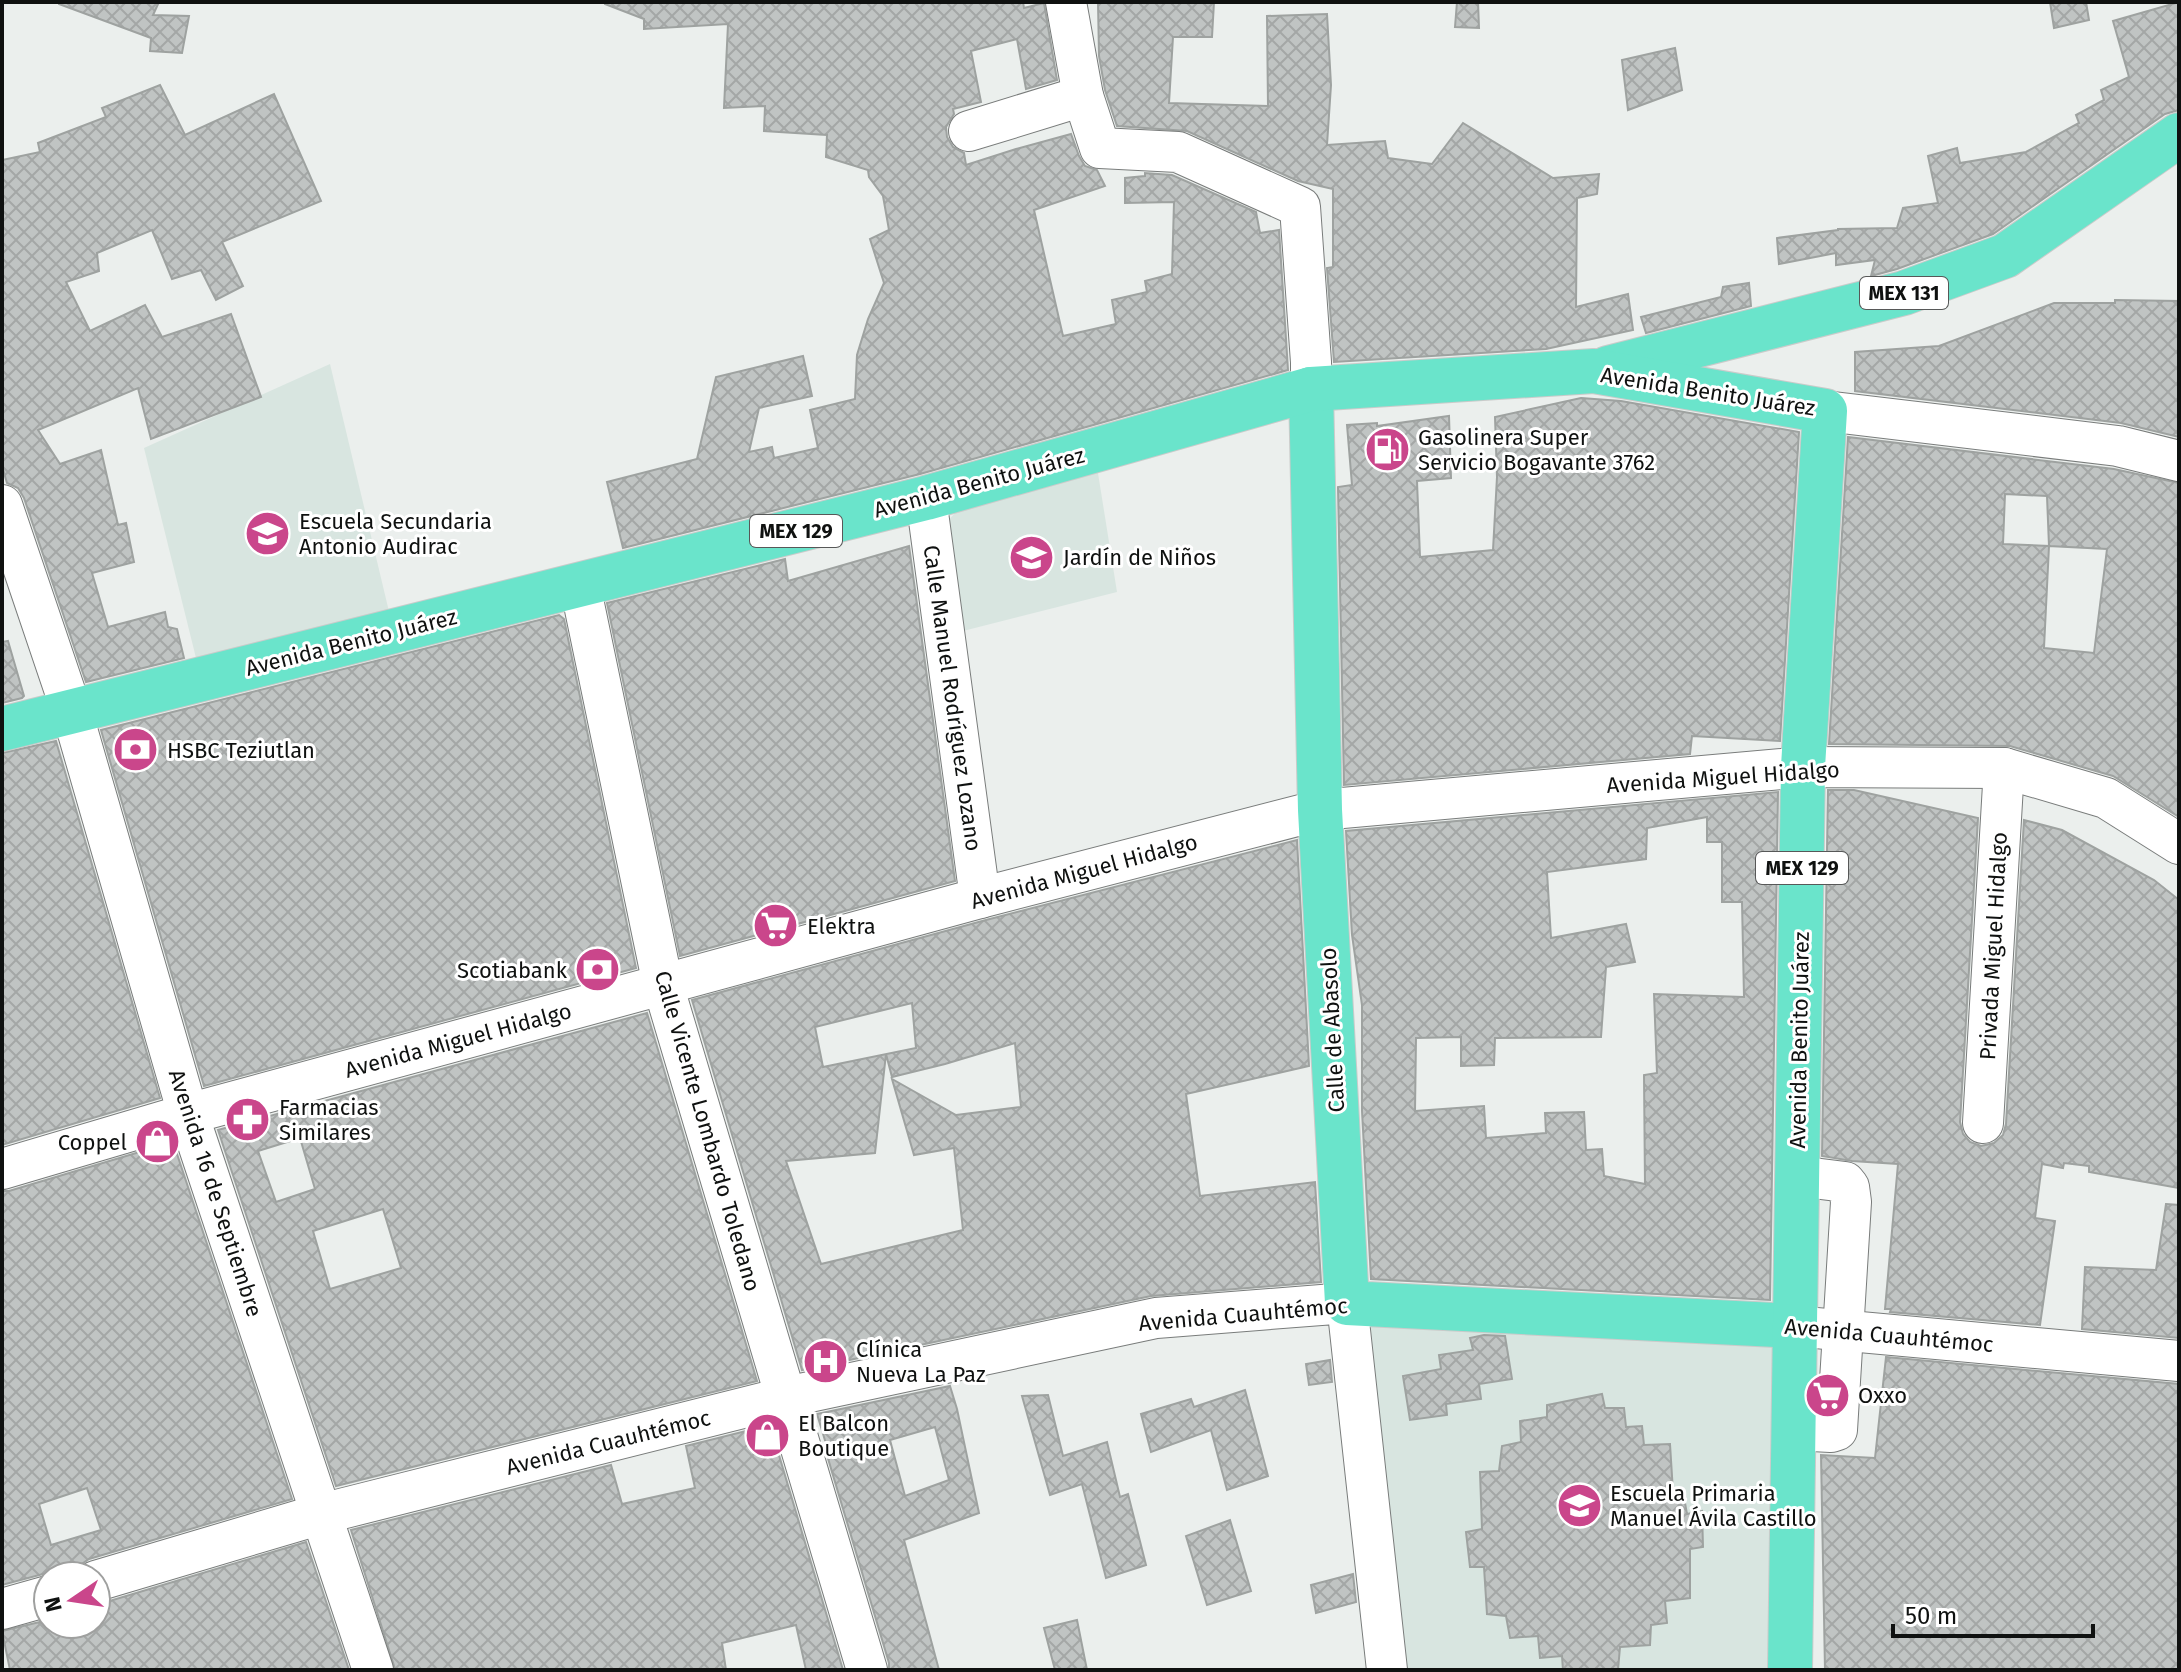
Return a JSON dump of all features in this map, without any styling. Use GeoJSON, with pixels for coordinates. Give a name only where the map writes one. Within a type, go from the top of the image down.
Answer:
{"type":"FeatureCollection","features":[{"type":"Feature","properties":{"kind":"main road","name":"MEX 131"},"geometry":{"type":"LineString","coordinates":[[1594,371],[1904,293],[2005,256],[2179,135]]}},
{"type":"Feature","properties":{"kind":"main road","name":"Avenida Benito Juárez"},"geometry":{"type":"LineString","coordinates":[[2,729],[926,498],[1311,389],[1594,371],[1825,411],[1803,767],[1790,1670]]}},
{"type":"Feature","properties":{"kind":"main road","name":"Calle de Abasolo"},"geometry":{"type":"LineString","coordinates":[[1311,389],[1320,810],[1347,1303]]}},
{"type":"Feature","properties":{"kind":"main road","name":"Avenida Cuauhtémoc"},"geometry":{"type":"LineString","coordinates":[[1347,1303],[1794,1326]]}},
{"type":"Feature","properties":{"kind":"street"},"geometry":{"type":"LineString","coordinates":[[1066,2],[1083,96],[1100,148],[1178,152],[1300,207],[1311,389]]}},
{"type":"Feature","properties":{"kind":"street"},"geometry":{"type":"LineString","coordinates":[[969,131],[1083,96]]}},
{"type":"Feature","properties":{"kind":"street","name":"Avenida Benito Juárez"},"geometry":{"type":"LineString","coordinates":[[1825,411],[2118,446],[2179,461]]}},
{"type":"Feature","properties":{"kind":"street","name":"Calle Manuel Rodríguez Lozano"},"geometry":{"type":"LineString","coordinates":[[926,498],[980,898]]}},
{"type":"Feature","properties":{"kind":"street","name":"Avenida 16 de Septiembre"},"geometry":{"type":"LineString","coordinates":[[2,505],[72,712],[188,1114],[373,1670]]}},
{"type":"Feature","properties":{"kind":"street","name":"Calle Vicente Lombardo Toledano"},"geometry":{"type":"LineString","coordinates":[[580,585],[663,985],[867,1670]]}},
{"type":"Feature","properties":{"kind":"street","name":"Avenida Miguel Hidalgo"},"geometry":{"type":"LineString","coordinates":[[2,1169],[188,1114],[980,898],[1320,810],[1803,767],[2004,768],[2106,798],[2179,844]]}},
{"type":"Feature","properties":{"kind":"street","name":"Privada Miguel Hidalgo"},"geometry":{"type":"LineString","coordinates":[[1983,1123],[2004,768]]}},
{"type":"Feature","properties":{"kind":"street"},"geometry":{"type":"LineString","coordinates":[[1793,1430],[1837,1430],[1851,1202],[1845,1182],[1797,1176]]}},
{"type":"Feature","properties":{"kind":"street","name":"Avenida Cuauhtémoc"},"geometry":{"type":"LineString","coordinates":[[112,1576],[321,1514],[786,1397],[1156,1318],[1347,1303]]}},
{"type":"Feature","properties":{"kind":"street","name":"Calle de Abasolo"},"geometry":{"type":"LineString","coordinates":[[1347,1303],[1387,1670]]}},
{"type":"Feature","properties":{"kind":"street","name":"Avenida Cuauhtémoc"},"geometry":{"type":"LineString","coordinates":[[1794,1326],[2179,1361]]}},
{"type":"Feature","properties":{"kind":"street"},"geometry":{"type":"LineString","coordinates":[[2,1609],[32,1601]]}},
{"type":"Feature","properties":{"kind":"shaded area","name":"Escuela Secundaria Antonio Audirac"},"geometry":{"type":"Polygon","coordinates":[[[330,364],[391,620],[199,670],[144,448],[330,364]]]}},
{"type":"Feature","properties":{"kind":"shaded area","name":"Jardín de Niños"},"geometry":{"type":"Polygon","coordinates":[[[1097,467],[1117,592],[963,631],[947,522],[962,505],[1097,467]]]}},
{"type":"Feature","properties":{"kind":"shaded area","name":"Escuela Primaria Manuel Ávila Castillo"},"geometry":{"type":"Polygon","coordinates":[[[1367,1322],[1776,1341],[1770,1670],[1401,1670],[1367,1322]]]}},
{"type":"Feature","properties":{"kind":"building"},"geometry":{"type":"Polygon","coordinates":[[[59,2],[159,2],[153,15],[189,16],[182,53],[150,51],[151,38],[59,2]]]}},
{"type":"Feature","properties":{"kind":"building"},"geometry":{"type":"Polygon","coordinates":[[[605,2],[1023,2],[1024,8],[1044,3],[1057,80],[1026,89],[1017,39],[971,51],[981,102],[953,109],[954,114],[946,127],[953,147],[964,153],[966,165],[1071,134],[1085,166],[1097,170],[1105,186],[1034,210],[1063,336],[1116,324],[1112,300],[1147,292],[1145,281],[1172,274],[1174,202],[1125,203],[1125,178],[1145,176],[1145,173],[1172,175],[1256,212],[1260,233],[1279,230],[1288,370],[920,474],[623,548],[607,482],[697,459],[716,377],[803,356],[812,396],[759,408],[749,452],[772,447],[774,458],[818,448],[810,410],[855,399],[857,355],[884,283],[870,239],[889,230],[883,196],[869,177],[868,170],[826,157],[827,135],[764,131],[765,106],[724,108],[728,24],[644,29],[644,19],[605,2]]]}},
{"type":"Feature","properties":{"kind":"building"},"geometry":{"type":"Polygon","coordinates":[[[1098,2],[1214,2],[1212,37],[1173,37],[1169,103],[1268,106],[1267,16],[1327,14],[1331,85],[1327,145],[1385,141],[1388,158],[1432,164],[1463,123],[1553,178],[1599,174],[1597,194],[1577,198],[1576,307],[1628,294],[1633,330],[1546,349],[1334,362],[1327,268],[1333,267],[1333,189],[1298,181],[1187,131],[1117,126],[1105,90],[1099,56],[1098,2]]]}},
{"type":"Feature","properties":{"kind":"building"},"geometry":{"type":"Polygon","coordinates":[[[1457,2],[1478,2],[1479,28],[1455,27],[1457,2]]]}},
{"type":"Feature","properties":{"kind":"building"},"geometry":{"type":"Polygon","coordinates":[[[2050,2],[2086,2],[2089,20],[2054,28],[2050,2]]]}},
{"type":"Feature","properties":{"kind":"building"},"geometry":{"type":"Polygon","coordinates":[[[2179,2],[2179,110],[2165,114],[1993,234],[1871,276],[1875,260],[1836,265],[1836,253],[1779,264],[1777,238],[1838,229],[1897,228],[1903,208],[1938,203],[1928,156],[1957,148],[1960,163],[2026,152],[2079,123],[2076,115],[2104,100],[2101,90],[2129,77],[2113,21],[2179,2]]]}},
{"type":"Feature","properties":{"kind":"building"},"geometry":{"type":"Polygon","coordinates":[[[1675,48],[1682,90],[1628,110],[1622,60],[1675,48]]]}},
{"type":"Feature","properties":{"kind":"building"},"geometry":{"type":"Polygon","coordinates":[[[160,85],[185,135],[274,94],[321,201],[222,242],[243,286],[216,300],[201,270],[172,279],[152,230],[97,253],[99,271],[66,282],[90,331],[145,305],[162,337],[231,314],[261,397],[151,439],[138,388],[38,430],[60,464],[101,450],[118,525],[126,523],[134,562],[92,573],[108,627],[165,612],[168,627],[177,629],[184,658],[86,682],[24,498],[18,488],[7,483],[2,466],[2,160],[40,152],[38,143],[106,117],[102,108],[160,85]]]}},
{"type":"Feature","properties":{"kind":"building"},"geometry":{"type":"Polygon","coordinates":[[[1749,283],[1751,306],[1646,333],[1641,317],[1721,297],[1723,287],[1749,283]]]}},
{"type":"Feature","properties":{"kind":"building"},"geometry":{"type":"Polygon","coordinates":[[[2115,300],[2179,301],[2179,437],[2121,423],[1855,391],[1855,352],[1939,346],[2054,303],[2115,303],[2115,300]]]}},
{"type":"Feature","properties":{"kind":"building"},"geometry":{"type":"Polygon","coordinates":[[[1581,398],[1621,401],[1799,432],[1780,741],[1692,736],[1690,754],[1344,785],[1338,487],[1352,485],[1347,425],[1377,423],[1377,426],[1449,416],[1451,478],[1417,481],[1420,557],[1493,550],[1497,477],[1495,417],[1581,398]]]}},
{"type":"Feature","properties":{"kind":"building"},"geometry":{"type":"Polygon","coordinates":[[[1848,437],[2114,469],[2179,483],[2179,817],[2113,776],[2010,746],[1829,744],[1848,437]],[[2005,494],[2003,544],[2049,546],[2047,496],[2005,494]],[[2049,546],[2044,648],[2094,653],[2107,549],[2049,546]]]}},
{"type":"Feature","properties":{"kind":"building"},"geometry":{"type":"Polygon","coordinates":[[[909,546],[955,881],[680,956],[607,603],[785,559],[788,581],[909,546]]]}},
{"type":"Feature","properties":{"kind":"building"},"geometry":{"type":"Polygon","coordinates":[[[559,615],[564,619],[636,968],[204,1086],[101,730],[559,615]]]}},
{"type":"Feature","properties":{"kind":"building"},"geometry":{"type":"Polygon","coordinates":[[[8,641],[24,696],[2,703],[2,642],[8,641]]]}},
{"type":"Feature","properties":{"kind":"building"},"geometry":{"type":"Polygon","coordinates":[[[56,741],[160,1098],[2,1145],[2,753],[56,741]]]}},
{"type":"Feature","properties":{"kind":"building"},"geometry":{"type":"Polygon","coordinates":[[[1828,790],[1854,790],[1978,818],[1960,1122],[1963,1134],[1970,1142],[1981,1146],[1994,1143],[2003,1135],[2006,1124],[2024,820],[2062,830],[2154,880],[2179,900],[2179,1188],[2089,1172],[2089,1166],[2064,1163],[2063,1168],[2042,1164],[2035,1218],[2055,1221],[2040,1325],[1890,1312],[1891,1309],[1885,1309],[1898,1164],[1822,1156],[1828,790]]]}},
{"type":"Feature","properties":{"kind":"building"},"geometry":{"type":"Polygon","coordinates":[[[1778,792],[1770,1300],[1371,1279],[1362,1111],[1362,1005],[1352,935],[1346,831],[1778,792]],[[1707,817],[1647,828],[1646,859],[1547,872],[1551,938],[1626,924],[1635,962],[1606,967],[1601,1037],[1495,1038],[1494,1065],[1461,1066],[1461,1037],[1416,1038],[1415,1111],[1484,1106],[1486,1138],[1546,1133],[1545,1113],[1584,1112],[1586,1150],[1602,1149],[1604,1176],[1645,1184],[1644,1075],[1657,1073],[1654,994],[1744,997],[1742,902],[1722,902],[1722,842],[1707,842],[1707,817]]]}},
{"type":"Feature","properties":{"kind":"building"},"geometry":{"type":"Polygon","coordinates":[[[1297,840],[1309,1066],[1186,1094],[1200,1196],[1315,1182],[1321,1282],[1151,1296],[802,1370],[692,1000],[1297,840]],[[912,1003],[815,1027],[823,1067],[916,1048],[912,1003]],[[1015,1043],[892,1077],[886,1054],[875,1153],[786,1161],[821,1264],[963,1230],[954,1148],[914,1155],[892,1079],[956,1115],[1021,1107],[1015,1043]]]}},
{"type":"Feature","properties":{"kind":"building"},"geometry":{"type":"Polygon","coordinates":[[[647,1013],[757,1381],[336,1486],[218,1130],[647,1013]],[[300,1138],[258,1151],[276,1202],[315,1189],[300,1138]],[[383,1209],[313,1231],[330,1289],[401,1268],[383,1209]]]}},
{"type":"Feature","properties":{"kind":"building"},"geometry":{"type":"Polygon","coordinates":[[[173,1142],[292,1499],[88,1560],[32,1560],[32,1577],[2,1585],[2,1191],[173,1142]],[[87,1488],[39,1504],[51,1545],[101,1530],[87,1488]]]}},
{"type":"Feature","properties":{"kind":"building"},"geometry":{"type":"Polygon","coordinates":[[[2166,1204],[2179,1205],[2179,1338],[2082,1329],[2085,1267],[2156,1270],[2166,1204]]]}},
{"type":"Feature","properties":{"kind":"building"},"geometry":{"type":"Polygon","coordinates":[[[1505,1336],[1512,1379],[1479,1384],[1481,1399],[1446,1404],[1447,1415],[1410,1420],[1403,1376],[1441,1369],[1439,1355],[1473,1350],[1470,1338],[1505,1336]]]}},
{"type":"Feature","properties":{"kind":"building"},"geometry":{"type":"Polygon","coordinates":[[[1886,1357],[2179,1384],[2179,1670],[1825,1670],[1821,1455],[1875,1458],[1886,1357]]]}},
{"type":"Feature","properties":{"kind":"building"},"geometry":{"type":"Polygon","coordinates":[[[1330,1360],[1332,1382],[1309,1385],[1306,1364],[1330,1360]]]}},
{"type":"Feature","properties":{"kind":"building"},"geometry":{"type":"Polygon","coordinates":[[[950,1386],[979,1513],[904,1540],[939,1670],[889,1670],[817,1414],[950,1386]],[[935,1427],[890,1440],[905,1496],[949,1480],[935,1427]]]}},
{"type":"Feature","properties":{"kind":"building"},"geometry":{"type":"Polygon","coordinates":[[[1245,1390],[1268,1476],[1227,1490],[1211,1430],[1151,1452],[1141,1414],[1191,1399],[1194,1407],[1245,1390]]]}},
{"type":"Feature","properties":{"kind":"building"},"geometry":{"type":"Polygon","coordinates":[[[1602,1394],[1605,1408],[1624,1408],[1626,1427],[1642,1426],[1644,1445],[1670,1444],[1673,1492],[1683,1492],[1687,1514],[1702,1511],[1703,1547],[1690,1549],[1690,1598],[1665,1601],[1667,1623],[1651,1625],[1650,1645],[1620,1647],[1618,1670],[1563,1670],[1562,1656],[1540,1658],[1538,1636],[1510,1638],[1506,1616],[1487,1614],[1484,1567],[1470,1567],[1466,1532],[1482,1529],[1480,1472],[1499,1471],[1502,1446],[1521,1442],[1520,1421],[1547,1417],[1547,1405],[1602,1394]]]}},
{"type":"Feature","properties":{"kind":"building"},"geometry":{"type":"Polygon","coordinates":[[[1048,1395],[1063,1456],[1107,1442],[1120,1497],[1128,1494],[1146,1565],[1106,1578],[1082,1484],[1050,1495],[1022,1396],[1048,1395]]]}},
{"type":"Feature","properties":{"kind":"building"},"geometry":{"type":"Polygon","coordinates":[[[770,1425],[843,1670],[806,1670],[796,1625],[722,1643],[726,1670],[395,1669],[351,1530],[611,1465],[622,1504],[695,1488],[686,1446],[770,1425]]]}},
{"type":"Feature","properties":{"kind":"building"},"geometry":{"type":"Polygon","coordinates":[[[1230,1520],[1251,1591],[1207,1605],[1186,1536],[1230,1520]]]}},
{"type":"Feature","properties":{"kind":"building"},"geometry":{"type":"Polygon","coordinates":[[[306,1542],[349,1670],[10,1670],[2,1631],[32,1624],[32,1640],[112,1640],[112,1600],[306,1542]]]}},
{"type":"Feature","properties":{"kind":"building"},"geometry":{"type":"Polygon","coordinates":[[[1353,1574],[1356,1602],[1316,1613],[1311,1585],[1353,1574]]]}},
{"type":"Feature","properties":{"kind":"building"},"geometry":{"type":"Polygon","coordinates":[[[1077,1620],[1087,1670],[1055,1670],[1044,1628],[1077,1620]]]}},
{"type":"Feature","properties":{"kind":"place","name":"Gasolinera Super Servicio Bogavante 3762"},"geometry":{"type":"Point","coordinates":[1387,450]}},
{"type":"Feature","properties":{"kind":"place","name":"Escuela Secundaria Antonio Audirac"},"geometry":{"type":"Point","coordinates":[268,534]}},
{"type":"Feature","properties":{"kind":"place","name":"Jardín de Niños"},"geometry":{"type":"Point","coordinates":[1032,557]}},
{"type":"Feature","properties":{"kind":"place","name":"HSBC Teziutlan"},"geometry":{"type":"Point","coordinates":[136,750]}},
{"type":"Feature","properties":{"kind":"place","name":"Elektra"},"geometry":{"type":"Point","coordinates":[776,926]}},
{"type":"Feature","properties":{"kind":"place","name":"Scotiabank"},"geometry":{"type":"Point","coordinates":[598,970]}},
{"type":"Feature","properties":{"kind":"place","name":"Farmacias Similares"},"geometry":{"type":"Point","coordinates":[248,1120]}},
{"type":"Feature","properties":{"kind":"place","name":"Coppel"},"geometry":{"type":"Point","coordinates":[158,1142]}},
{"type":"Feature","properties":{"kind":"place","name":"Clínica Nueva La Paz"},"geometry":{"type":"Point","coordinates":[825,1362]}},
{"type":"Feature","properties":{"kind":"place","name":"Oxxo"},"geometry":{"type":"Point","coordinates":[1827,1395]}},
{"type":"Feature","properties":{"kind":"place","name":"El Balcon Boutique"},"geometry":{"type":"Point","coordinates":[767,1436]}},
{"type":"Feature","properties":{"kind":"place","name":"Escuela Primaria Manuel Ávila Castillo"},"geometry":{"type":"Point","coordinates":[1579,1506]}}]}
